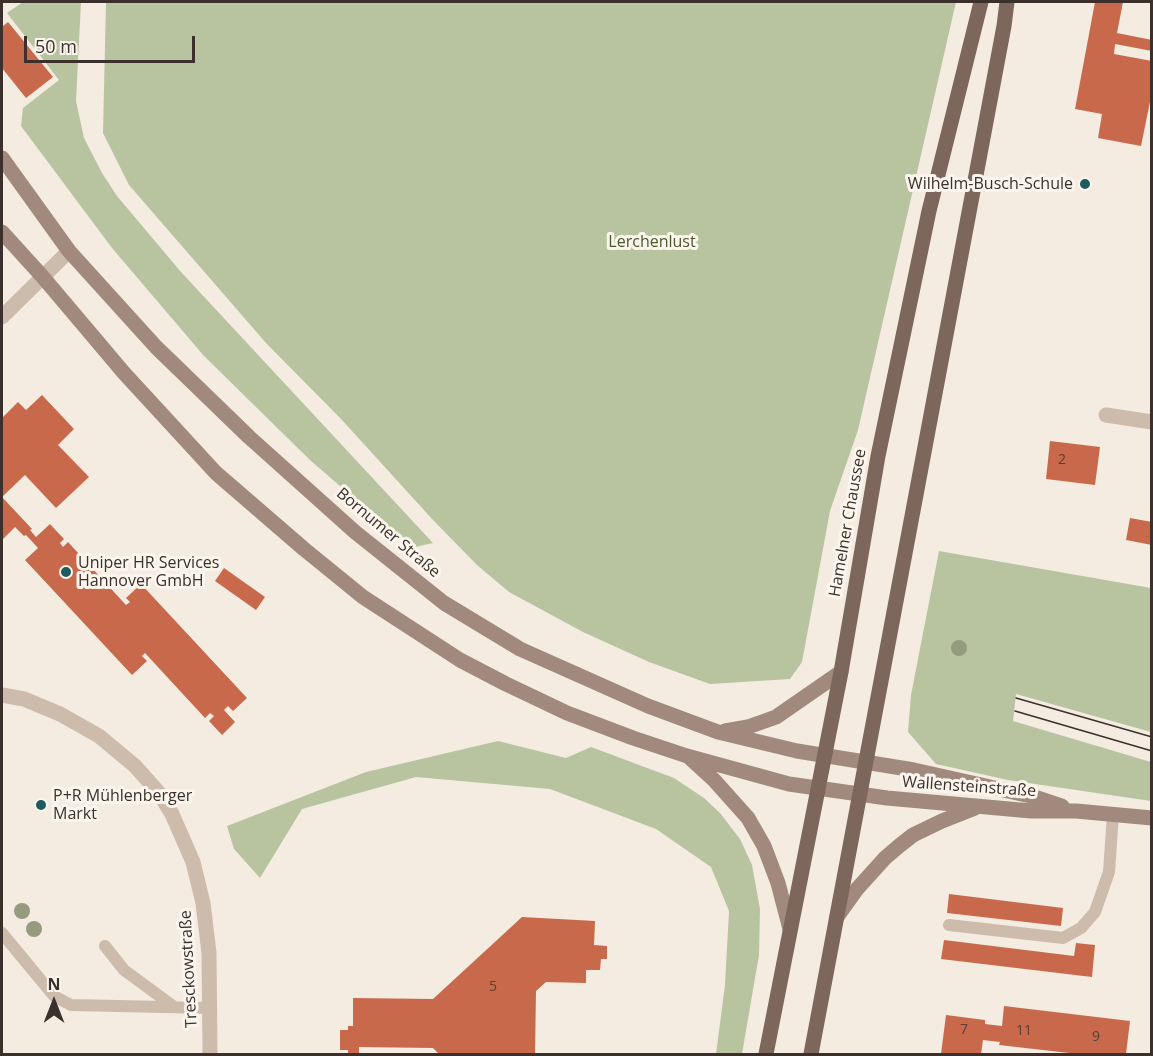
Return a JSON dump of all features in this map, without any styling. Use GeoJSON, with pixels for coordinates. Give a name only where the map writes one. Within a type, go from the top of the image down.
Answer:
{"type":"FeatureCollection","features":[{"type":"Feature","properties":{"kind":"main road","name":"Hamelner Chaussee"},"geometry":{"type":"LineString","coordinates":[[766,1054],[841,672],[878,456],[929,211],[981,2]]}},
{"type":"Feature","properties":{"kind":"main road"},"geometry":{"type":"LineString","coordinates":[[811,1054],[1007,2]]}},
{"type":"Feature","properties":{"kind":"main road","name":"Bornumer Straße"},"geometry":{"type":"LineString","coordinates":[[2,158],[69,251],[156,347],[249,437],[355,532],[444,603],[520,649],[648,706],[718,732],[777,746],[866,762]]}},
{"type":"Feature","properties":{"kind":"main road"},"geometry":{"type":"LineString","coordinates":[[2,232],[124,373],[216,473],[363,597],[460,660],[567,712],[687,756],[771,779],[860,796]]}},
{"type":"Feature","properties":{"kind":"main road"},"geometry":{"type":"LineString","coordinates":[[718,732],[747,728],[776,717],[841,672]]}},
{"type":"Feature","properties":{"kind":"main road"},"geometry":{"type":"LineString","coordinates":[[687,756],[714,780],[748,818],[764,846],[778,883],[790,929]]}},
{"type":"Feature","properties":{"kind":"main road","name":"Wallensteinstraße"},"geometry":{"type":"LineString","coordinates":[[866,762],[914,770],[1035,797],[1076,811]]}},
{"type":"Feature","properties":{"kind":"main road","name":"Wallensteinstraße"},"geometry":{"type":"LineString","coordinates":[[860,796],[1031,811],[1076,811],[1152,818]]}},
{"type":"Feature","properties":{"kind":"main road"},"geometry":{"type":"LineString","coordinates":[[837,917],[863,882],[899,846],[942,820],[977,806]]}},
{"type":"Feature","properties":{"kind":"street"},"geometry":{"type":"LineString","coordinates":[[2,317],[69,251]]}},
{"type":"Feature","properties":{"kind":"street"},"geometry":{"type":"LineString","coordinates":[[1106,415],[1152,422]]}},
{"type":"Feature","properties":{"kind":"street","name":"Tresckowstraße"},"geometry":{"type":"LineString","coordinates":[[2,695],[24,699],[60,714],[99,736],[135,766],[159,794],[172,814],[192,862],[203,903],[209,952],[210,1054]]}},
{"type":"Feature","properties":{"kind":"lane"},"geometry":{"type":"LineString","coordinates":[[949,926],[1063,938],[1081,928],[1095,912],[1109,872],[1113,814]]}},
{"type":"Feature","properties":{"kind":"lane"},"geometry":{"type":"LineString","coordinates":[[2,933],[54,996],[71,1005],[210,1008]]}},
{"type":"Feature","properties":{"kind":"lane"},"geometry":{"type":"LineString","coordinates":[[105,946],[124,970],[173,1006]]}},
{"type":"Feature","properties":{"kind":"green space"},"geometry":{"type":"Polygon","coordinates":[[[23,2],[81,2],[76,101],[84,138],[102,173],[117,196],[181,272],[433,543],[415,547],[397,535],[311,461],[204,356],[112,248],[21,126],[23,108],[59,80],[7,13],[23,2]]]}},
{"type":"Feature","properties":{"kind":"green space","name":"Lerchenlust"},"geometry":{"type":"Polygon","coordinates":[[[106,2],[956,2],[858,430],[830,511],[802,662],[790,679],[710,684],[649,662],[583,632],[509,592],[477,565],[342,420],[266,343],[129,185],[103,133],[106,2]]]}},
{"type":"Feature","properties":{"kind":"green space"},"geometry":{"type":"Polygon","coordinates":[[[939,551],[1151,588],[1151,732],[1016,694],[1013,721],[1151,762],[1151,801],[1008,780],[936,764],[908,732],[911,695],[939,551]]]}},
{"type":"Feature","properties":{"kind":"green space"},"geometry":{"type":"Polygon","coordinates":[[[498,741],[566,758],[591,747],[674,778],[704,798],[720,813],[740,839],[752,865],[760,909],[759,955],[742,1054],[716,1054],[725,985],[729,911],[711,867],[656,829],[550,789],[416,777],[302,809],[260,878],[234,849],[227,826],[366,772],[498,741]]]}},
{"type":"Feature","properties":{"kind":"building"},"geometry":{"type":"Polygon","coordinates":[[[1095,2],[1123,2],[1117,33],[1152,40],[1152,51],[1115,44],[1114,54],[1152,61],[1152,92],[1141,146],[1098,138],[1102,114],[1075,109],[1095,2]]]}},
{"type":"Feature","properties":{"kind":"building"},"geometry":{"type":"Polygon","coordinates":[[[8,22],[53,77],[26,98],[2,68],[2,27],[8,22]]]}},
{"type":"Feature","properties":{"kind":"building"},"geometry":{"type":"Polygon","coordinates":[[[42,395],[74,429],[58,445],[89,477],[56,508],[25,475],[2,497],[2,418],[18,402],[26,410],[42,395]]]}},
{"type":"Feature","properties":{"kind":"building"},"geometry":{"type":"Polygon","coordinates":[[[1050,441],[1100,447],[1095,485],[1046,479],[1050,441]]]}},
{"type":"Feature","properties":{"kind":"building","name":"Uniper HR Services Hannover GmbH"},"geometry":{"type":"Polygon","coordinates":[[[2,497],[32,529],[30,530],[36,537],[50,524],[64,539],[60,543],[63,547],[68,542],[126,605],[130,602],[126,598],[141,584],[247,698],[233,711],[228,706],[224,710],[235,722],[222,735],[209,721],[214,716],[210,713],[205,718],[145,653],[142,656],[147,661],[132,675],[25,560],[38,548],[26,535],[24,536],[15,527],[2,540],[2,497]]]}},
{"type":"Feature","properties":{"kind":"building"},"geometry":{"type":"Polygon","coordinates":[[[1130,518],[1152,522],[1152,545],[1126,540],[1130,518]]]}},
{"type":"Feature","properties":{"kind":"building"},"geometry":{"type":"Polygon","coordinates":[[[224,568],[265,597],[256,610],[215,581],[224,568]]]}},
{"type":"Feature","properties":{"kind":"building"},"geometry":{"type":"Polygon","coordinates":[[[949,894],[1063,908],[1061,926],[947,913],[949,894]]]}},
{"type":"Feature","properties":{"kind":"building"},"geometry":{"type":"Polygon","coordinates":[[[522,917],[595,921],[594,945],[607,946],[607,959],[601,959],[600,970],[586,970],[586,983],[546,982],[536,991],[535,1054],[439,1054],[433,1048],[359,1047],[359,1054],[348,1054],[348,1050],[340,1050],[340,1030],[348,1030],[348,1026],[353,1026],[353,998],[433,999],[522,917]]]}},
{"type":"Feature","properties":{"kind":"building"},"geometry":{"type":"Polygon","coordinates":[[[944,940],[1074,956],[1076,943],[1095,945],[1092,977],[941,959],[944,940]]]}},
{"type":"Feature","properties":{"kind":"building"},"geometry":{"type":"Polygon","coordinates":[[[1004,1006],[1130,1021],[1126,1054],[1078,1054],[999,1045],[1000,1042],[983,1040],[981,1054],[941,1054],[946,1015],[985,1020],[985,1024],[1002,1026],[1004,1006]]]}},
{"type":"Feature","properties":{"kind":"tram line"},"geometry":{"type":"LineString","coordinates":[[1016,698],[1152,737]]}},
{"type":"Feature","properties":{"kind":"tram line"},"geometry":{"type":"LineString","coordinates":[[1015,711],[1152,751]]}},
{"type":"Feature","properties":{"kind":"place","name":"Wilhelm-Busch-Schule"},"geometry":{"type":"Point","coordinates":[1085,184]}},
{"type":"Feature","properties":{"kind":"place","name":"Uniper HR Services Hannover GmbH"},"geometry":{"type":"Point","coordinates":[66,572]}},
{"type":"Feature","properties":{"kind":"place","name":"P+R Mühlenberger Markt"},"geometry":{"type":"Point","coordinates":[41,805]}}]}
